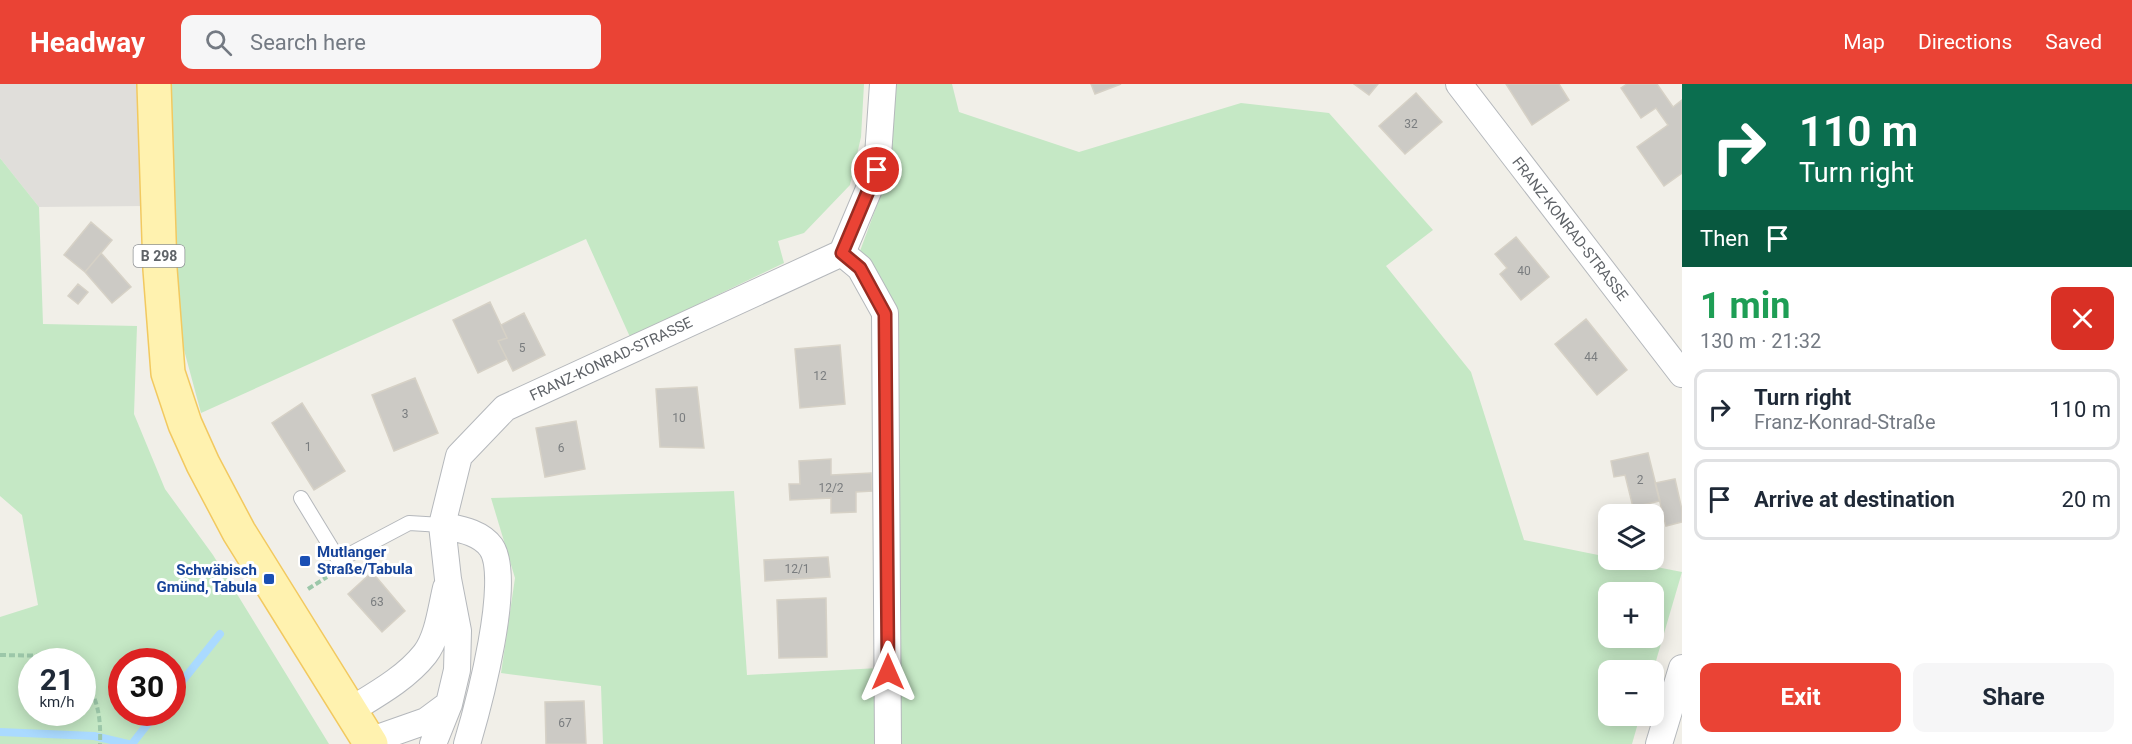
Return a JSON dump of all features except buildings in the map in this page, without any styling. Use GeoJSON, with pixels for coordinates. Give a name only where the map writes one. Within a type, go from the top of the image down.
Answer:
{"type":"FeatureCollection","features":[{"type":"Feature","properties":{"kind":"main road","name":"B 298"},"geometry":{"type":"LineString","coordinates":[[154,84],[160,269],[168,373],[185,424],[239,532],[370,743]]}},
{"type":"Feature","properties":{"kind":"street"},"geometry":{"type":"LineString","coordinates":[[883,84],[877,170],[842,253],[860,268],[885,314],[888,744]]}},
{"type":"Feature","properties":{"kind":"street","name":"FRANZ-KONRAD-STRASSE"},"geometry":{"type":"LineString","coordinates":[[1459,84],[1682,374]]}},
{"type":"Feature","properties":{"kind":"street","name":"FRANZ-KONRAD-STRASSE"},"geometry":{"type":"LineString","coordinates":[[433,744],[449,704],[456,670],[458,631],[448,579],[442,525],[459,456],[505,408],[842,253]]}},
{"type":"Feature","properties":{"kind":"street"},"geometry":{"type":"LineString","coordinates":[[442,525],[474,533],[491,547],[499,570],[492,637],[481,701],[467,744]]}},
{"type":"Feature","properties":{"kind":"street","name":"FRANZ-KONRAD-STRASSE"},"geometry":{"type":"LineString","coordinates":[[351,710],[389,687],[426,654],[436,630],[448,579]]}},
{"type":"Feature","properties":{"kind":"street"},"geometry":{"type":"LineString","coordinates":[[1659,744],[1682,668]]}},
{"type":"Feature","properties":{"kind":"street"},"geometry":{"type":"LineString","coordinates":[[370,743],[426,721],[449,704]]}},
{"type":"Feature","properties":{"kind":"lane"},"geometry":{"type":"LineString","coordinates":[[301,498],[341,563],[409,523],[442,525]]}},
{"type":"Feature","properties":{"kind":"path"},"geometry":{"type":"LineString","coordinates":[[285,603],[341,563]]}},
{"type":"Feature","properties":{"kind":"path"},"geometry":{"type":"LineString","coordinates":[[0,656],[18,656]]}},
{"type":"Feature","properties":{"kind":"path"},"geometry":{"type":"LineString","coordinates":[[96,698],[101,726],[100,744]]}},
{"type":"Feature","properties":{"kind":"shaded area"},"geometry":{"type":"Polygon","coordinates":[[[0,84],[139,84],[145,206],[39,207],[0,158],[0,84]]]}},
{"type":"Feature","properties":{"kind":"green space"},"geometry":{"type":"Polygon","coordinates":[[[168,84],[864,84],[861,137],[850,185],[804,233],[778,241],[784,263],[630,337],[586,239],[201,413],[173,309],[168,84]]]}},
{"type":"Feature","properties":{"kind":"green space"},"geometry":{"type":"Polygon","coordinates":[[[894,84],[952,84],[959,112],[1079,152],[1241,103],[1329,113],[1433,230],[1386,266],[1471,372],[1524,540],[1598,555],[1598,570],[1664,568],[1682,572],[1664,633],[1664,582],[1598,582],[1598,648],[1660,648],[1656,660],[1598,660],[1598,726],[1637,726],[1632,744],[898,744],[883,297],[860,251],[890,170],[894,84]]]}},
{"type":"Feature","properties":{"kind":"green space"},"geometry":{"type":"Polygon","coordinates":[[[0,158],[39,207],[43,324],[137,326],[134,414],[165,489],[213,555],[329,744],[0,744],[0,617],[38,605],[22,515],[0,496],[0,158]]]}},
{"type":"Feature","properties":{"kind":"green space"},"geometry":{"type":"Polygon","coordinates":[[[734,491],[747,675],[879,668],[879,744],[603,744],[601,686],[501,673],[515,578],[491,498],[734,491]]]}},
{"type":"Feature","properties":{"kind":"waterway"},"geometry":{"type":"LineString","coordinates":[[186,676],[220,634]]}},
{"type":"Feature","properties":{"kind":"waterway"},"geometry":{"type":"LineString","coordinates":[[132,744],[146,726]]}},
{"type":"Feature","properties":{"kind":"waterway"},"geometry":{"type":"LineString","coordinates":[[0,732],[94,736],[128,744]]}},
{"type":"Feature","properties":{"kind":"place","name":"Mutlanger Straße/Tabula"},"geometry":{"type":"Point","coordinates":[305,561]}},
{"type":"Feature","properties":{"kind":"place","name":"Schwäbisch Gmünd, Tabula"},"geometry":{"type":"Point","coordinates":[269,579]}},
{"type":"Feature","properties":{"kind":"route"},"geometry":{"type":"LineString","coordinates":[[877,170],[842,253],[860,268],[885,314],[888,672]]}}]}
